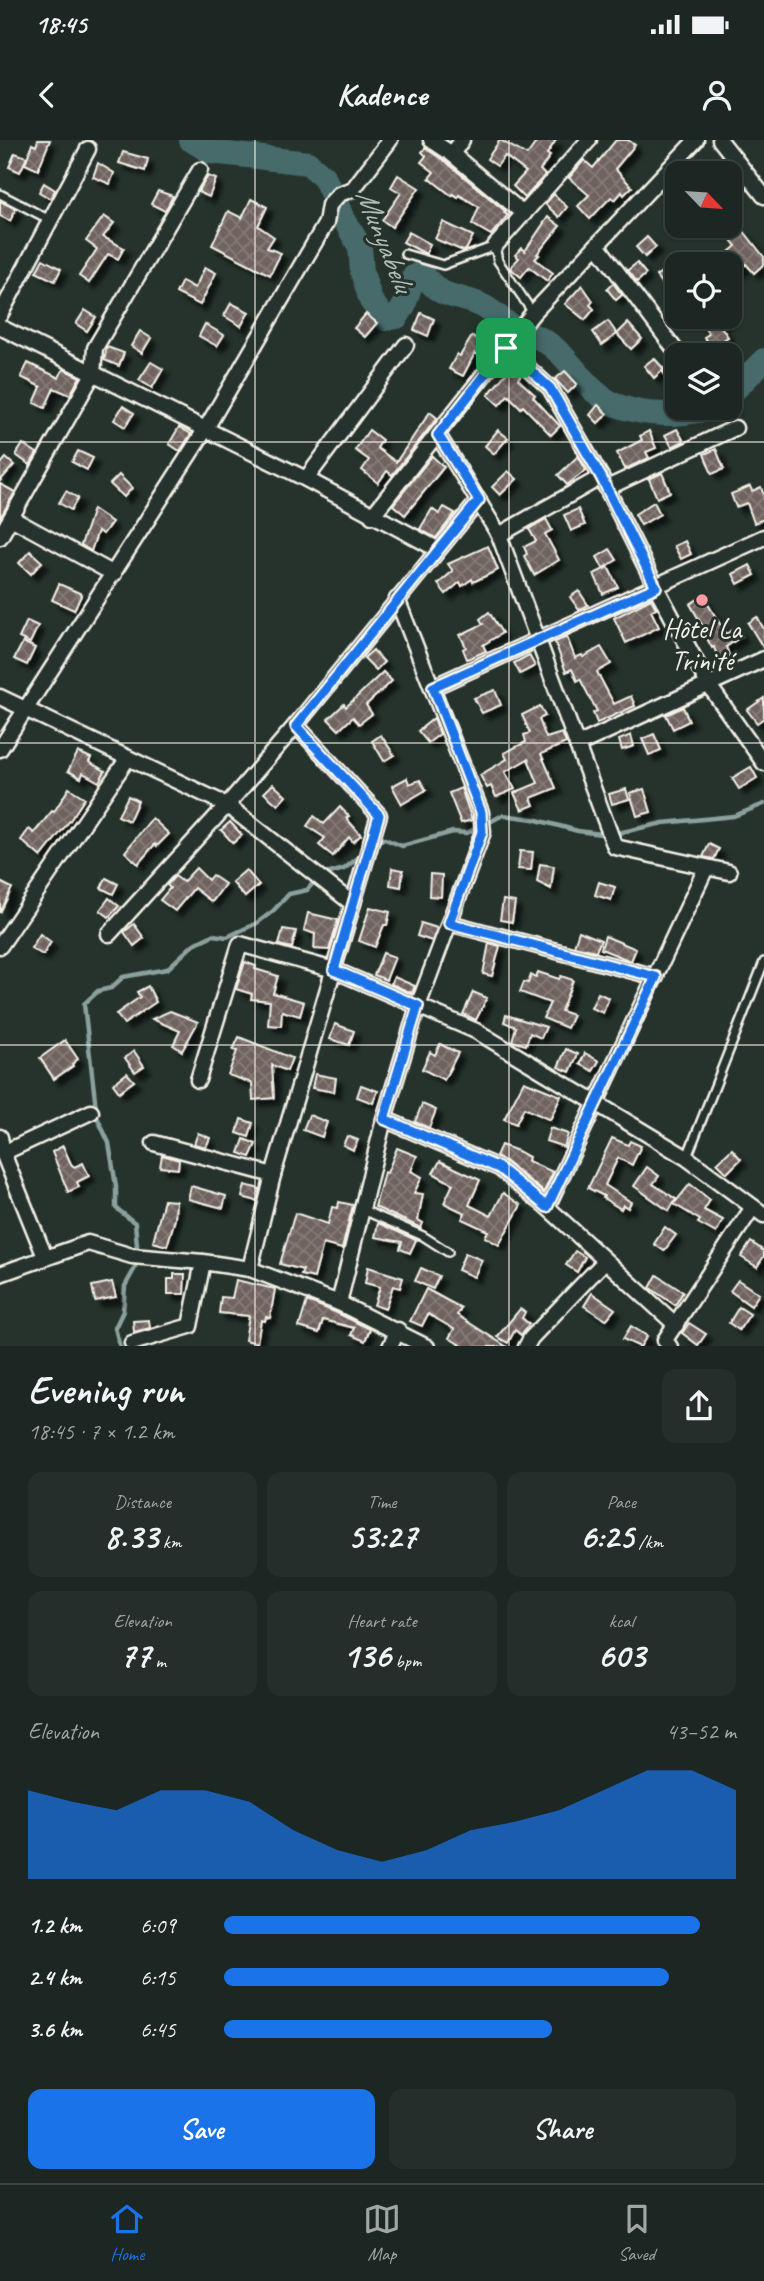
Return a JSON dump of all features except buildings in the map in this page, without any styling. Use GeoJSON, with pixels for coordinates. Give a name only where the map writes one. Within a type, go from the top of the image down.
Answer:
{"type":"FeatureCollection","features":[{"type":"Feature","properties":{"kind":"street"},"geometry":{"type":"LineString","coordinates":[[0,749],[205,430],[326,223],[334,200],[353,190],[390,140]]}},
{"type":"Feature","properties":{"kind":"street"},"geometry":{"type":"LineString","coordinates":[[431,140],[452,154],[524,214]]}},
{"type":"Feature","properties":{"kind":"street"},"geometry":{"type":"LineString","coordinates":[[452,154],[462,140]]}},
{"type":"Feature","properties":{"kind":"street"},"geometry":{"type":"LineString","coordinates":[[495,246],[589,140]]}},
{"type":"Feature","properties":{"kind":"street"},"geometry":{"type":"LineString","coordinates":[[372,516],[533,313],[696,140]]}},
{"type":"Feature","properties":{"kind":"street"},"geometry":{"type":"LineString","coordinates":[[720,140],[764,196]]}},
{"type":"Feature","properties":{"kind":"street"},"geometry":{"type":"LineString","coordinates":[[0,315],[88,149]]}},
{"type":"Feature","properties":{"kind":"street"},"geometry":{"type":"LineString","coordinates":[[0,537],[93,374],[95,348],[200,170]]}},
{"type":"Feature","properties":{"kind":"street"},"geometry":{"type":"LineString","coordinates":[[597,244],[670,343]]}},
{"type":"Feature","properties":{"kind":"street"},"geometry":{"type":"LineString","coordinates":[[0,327],[306,479],[437,549]]}},
{"type":"Feature","properties":{"kind":"street"},"geometry":{"type":"LineString","coordinates":[[306,479],[406,345]]}},
{"type":"Feature","properties":{"kind":"street"},"geometry":{"type":"LineString","coordinates":[[509,345],[550,388],[604,482],[708,684],[764,763]]}},
{"type":"Feature","properties":{"kind":"street"},"geometry":{"type":"LineString","coordinates":[[499,535],[604,482],[735,428]]}},
{"type":"Feature","properties":{"kind":"street"},"geometry":{"type":"LineString","coordinates":[[438,435],[499,535],[615,847],[729,872]]}},
{"type":"Feature","properties":{"kind":"street"},"geometry":{"type":"LineString","coordinates":[[109,934],[296,726],[479,500]]}},
{"type":"Feature","properties":{"kind":"street"},"geometry":{"type":"LineString","coordinates":[[11,518],[114,574]]}},
{"type":"Feature","properties":{"kind":"street"},"geometry":{"type":"LineString","coordinates":[[433,687],[764,537]]}},
{"type":"Feature","properties":{"kind":"street"},"geometry":{"type":"LineString","coordinates":[[339,1303],[384,1119],[418,1006],[482,827],[481,812],[397,599]]}},
{"type":"Feature","properties":{"kind":"street"},"geometry":{"type":"LineString","coordinates":[[577,745],[764,659]]}},
{"type":"Feature","properties":{"kind":"street"},"geometry":{"type":"LineString","coordinates":[[0,697],[227,805],[353,904]]}},
{"type":"Feature","properties":{"kind":"street"},"geometry":{"type":"LineString","coordinates":[[250,1269],[273,1175],[379,815],[296,726]]}},
{"type":"Feature","properties":{"kind":"street"},"geometry":{"type":"LineString","coordinates":[[0,946],[128,758]]}},
{"type":"Feature","properties":{"kind":"street"},"geometry":{"type":"LineString","coordinates":[[547,1207],[706,868]]}},
{"type":"Feature","properties":{"kind":"street"},"geometry":{"type":"LineString","coordinates":[[449,923],[656,977]]}},
{"type":"Feature","properties":{"kind":"street"},"geometry":{"type":"LineString","coordinates":[[198,1080],[240,944],[334,970],[476,1031],[687,1158],[759,1211],[665,1340],[670,1346]]}},
{"type":"Feature","properties":{"kind":"street"},"geometry":{"type":"LineString","coordinates":[[2,1154],[91,1112]]}},
{"type":"Feature","properties":{"kind":"street"},"geometry":{"type":"LineString","coordinates":[[384,1119],[499,1168],[547,1207],[676,1325]]}},
{"type":"Feature","properties":{"kind":"street"},"geometry":{"type":"LineString","coordinates":[[0,1137],[2,1154],[45,1257]]}},
{"type":"Feature","properties":{"kind":"street"},"geometry":{"type":"LineString","coordinates":[[154,1143],[273,1175]]}},
{"type":"Feature","properties":{"kind":"street"},"geometry":{"type":"LineString","coordinates":[[0,1274],[88,1243],[136,1256],[250,1269],[339,1303],[427,1346]]}},
{"type":"Feature","properties":{"kind":"street"},"geometry":{"type":"LineString","coordinates":[[526,1346],[605,1261]]}},
{"type":"Feature","properties":{"kind":"street"},"geometry":{"type":"LineString","coordinates":[[132,1343],[190,1326],[203,1262]]}},
{"type":"Feature","properties":{"kind":"street"},"geometry":{"type":"LineString","coordinates":[[390,1346],[398,1330]]}},
{"type":"Feature","properties":{"kind":"lane"},"geometry":{"type":"LineString","coordinates":[[0,194],[50,220]]}},
{"type":"Feature","properties":{"kind":"lane"},"geometry":{"type":"LineString","coordinates":[[405,254],[443,265],[495,246],[498,261],[533,313]]}},
{"type":"Feature","properties":{"kind":"lane"},"geometry":{"type":"LineString","coordinates":[[687,1158],[764,962]]}},
{"type":"Feature","properties":{"kind":"lane"},"geometry":{"type":"LineString","coordinates":[[363,1210],[423,1236],[448,1252]]}},
{"type":"Feature","properties":{"kind":"waterway","name":"Munyabelu"},"geometry":{"type":"LineString","coordinates":[[191,140],[211,152],[308,163],[324,177],[360,247],[362,272],[371,301],[385,319],[397,317],[404,306],[413,277],[422,273],[446,294],[482,306],[515,329],[552,346],[604,399],[639,412],[665,414]]}},
{"type":"Feature","properties":{"kind":"waterway","name":"Munyabelu"},"geometry":{"type":"LineString","coordinates":[[742,382],[764,360]]}},
{"type":"Feature","properties":{"kind":"waterway"},"geometry":{"type":"LineString","coordinates":[[486,824],[503,815],[609,835],[663,823],[734,816],[764,804]]}},
{"type":"Feature","properties":{"kind":"waterway"},"geometry":{"type":"LineString","coordinates":[[373,842],[385,839],[402,846],[453,832],[467,833],[478,827]]}},
{"type":"Feature","properties":{"kind":"waterway"},"geometry":{"type":"LineString","coordinates":[[323,875],[344,869],[364,853]]}},
{"type":"Feature","properties":{"kind":"waterway"},"geometry":{"type":"LineString","coordinates":[[120,1346],[115,1328],[123,1311],[125,1286],[135,1268],[135,1223],[116,1208],[116,1186],[109,1143],[97,1117],[84,1004],[98,991],[111,988],[123,977],[167,969],[194,944],[213,935],[227,937],[257,923],[289,894],[307,890],[316,880]]}},
{"type":"Feature","properties":{"kind":"place","name":"Hôtel La Trinité"},"geometry":{"type":"Point","coordinates":[702,600]}},
{"type":"Feature","properties":{"kind":"route"},"geometry":{"type":"LineString","coordinates":[[506,348],[550,388],[601,477],[656,587],[433,687],[481,812],[482,821],[482,832],[449,923],[656,977],[547,1207],[499,1168],[384,1119],[418,1006],[334,970],[379,815],[296,726],[479,500],[438,435],[506,348]]}}]}
